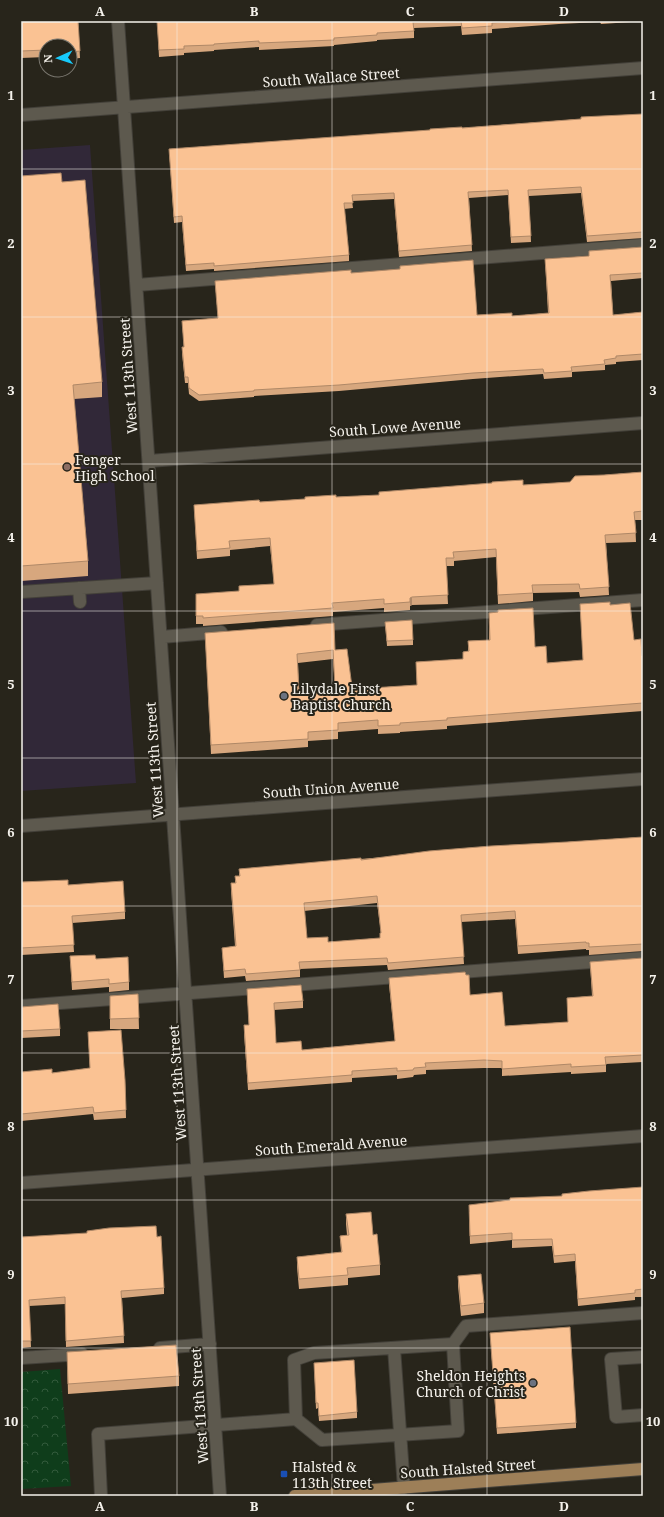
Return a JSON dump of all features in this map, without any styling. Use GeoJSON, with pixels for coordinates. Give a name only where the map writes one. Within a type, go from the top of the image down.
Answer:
{"type":"FeatureCollection","features":[{"type":"Feature","properties":{"kind":"main road","name":"South Halsted Street"},"geometry":{"type":"LineString","coordinates":[[295,1496],[643,1469]]}},
{"type":"Feature","properties":{"kind":"street","name":"West 113th Street"},"geometry":{"type":"LineString","coordinates":[[118,21],[220,1496]]}},
{"type":"Feature","properties":{"kind":"street","name":"South Wallace Street"},"geometry":{"type":"LineString","coordinates":[[21,115],[643,68]]}},
{"type":"Feature","properties":{"kind":"street"},"geometry":{"type":"LineString","coordinates":[[137,285],[643,245]]}},
{"type":"Feature","properties":{"kind":"street","name":"South Lowe Avenue"},"geometry":{"type":"LineString","coordinates":[[149,461],[643,423]]}},
{"type":"Feature","properties":{"kind":"street"},"geometry":{"type":"LineString","coordinates":[[21,592],[157,583]]}},
{"type":"Feature","properties":{"kind":"street"},"geometry":{"type":"LineString","coordinates":[[79,588],[80,602]]}},
{"type":"Feature","properties":{"kind":"street"},"geometry":{"type":"LineString","coordinates":[[302,626],[643,600]]}},
{"type":"Feature","properties":{"kind":"street"},"geometry":{"type":"LineString","coordinates":[[161,637],[231,632]]}},
{"type":"Feature","properties":{"kind":"street","name":"South Union Avenue"},"geometry":{"type":"LineString","coordinates":[[21,826],[643,779]]}},
{"type":"Feature","properties":{"kind":"street"},"geometry":{"type":"LineString","coordinates":[[21,1006],[643,958]]}},
{"type":"Feature","properties":{"kind":"street","name":"South Emerald Avenue"},"geometry":{"type":"LineString","coordinates":[[21,1183],[643,1136]]}},
{"type":"Feature","properties":{"kind":"street"},"geometry":{"type":"LineString","coordinates":[[101,1496],[98,1434],[296,1419],[322,1440],[458,1431],[453,1344],[466,1326],[643,1313]]}},
{"type":"Feature","properties":{"kind":"street"},"geometry":{"type":"LineString","coordinates":[[146,1349],[210,1344]]}},
{"type":"Feature","properties":{"kind":"street"},"geometry":{"type":"LineString","coordinates":[[296,1419],[294,1360],[314,1353],[453,1344]]}},
{"type":"Feature","properties":{"kind":"street"},"geometry":{"type":"LineString","coordinates":[[394,1348],[404,1488]]}},
{"type":"Feature","properties":{"kind":"street"},"geometry":{"type":"LineString","coordinates":[[21,1358],[92,1353]]}},
{"type":"Feature","properties":{"kind":"street"},"geometry":{"type":"LineString","coordinates":[[643,1357],[611,1359],[616,1417],[643,1415]]}},
{"type":"Feature","properties":{"kind":"shaded area","name":"Fenger High School"},"geometry":{"type":"Polygon","coordinates":[[[90,145],[136,783],[21,791],[21,150],[90,145]]]}},
{"type":"Feature","properties":{"kind":"green space"},"geometry":{"type":"Polygon","coordinates":[[[60,1369],[71,1486],[21,1489],[21,1372],[60,1369]]]}},
{"type":"Feature","properties":{"kind":"building"},"geometry":{"type":"Polygon","coordinates":[[[21,21],[78,21],[80,51],[78,51],[78,38],[38,38],[38,50],[21,51],[21,21]]]}},
{"type":"Feature","properties":{"kind":"building"},"geometry":{"type":"Polygon","coordinates":[[[157,21],[429,21],[413,22],[414,31],[377,33],[377,35],[334,38],[334,40],[259,43],[259,41],[184,46],[184,49],[159,50],[157,21]]]}},
{"type":"Feature","properties":{"kind":"building"},"geometry":{"type":"Polygon","coordinates":[[[461,21],[514,21],[492,23],[492,26],[462,28],[461,21]]]}},
{"type":"Feature","properties":{"kind":"building"},"geometry":{"type":"Polygon","coordinates":[[[643,114],[643,232],[587,236],[581,187],[528,190],[531,236],[511,237],[508,190],[468,192],[472,245],[399,251],[394,193],[352,195],[353,203],[344,203],[349,255],[214,266],[214,263],[186,265],[182,216],[174,217],[169,149],[581,119],[581,117],[643,114]]]}},
{"type":"Feature","properties":{"kind":"building"},"geometry":{"type":"Polygon","coordinates":[[[61,173],[62,182],[85,180],[102,382],[73,385],[88,561],[21,566],[21,176],[61,173]]]}},
{"type":"Feature","properties":{"kind":"building"},"geometry":{"type":"Polygon","coordinates":[[[643,247],[643,273],[610,275],[613,315],[643,312],[643,354],[616,356],[616,358],[604,360],[605,364],[571,367],[572,371],[544,373],[543,369],[473,373],[339,385],[199,395],[189,388],[188,377],[185,377],[182,347],[184,347],[182,321],[218,318],[215,281],[351,270],[351,273],[400,269],[400,266],[473,260],[477,315],[512,313],[512,316],[549,313],[545,259],[589,256],[589,251],[643,247]]]}},
{"type":"Feature","properties":{"kind":"building"},"geometry":{"type":"Polygon","coordinates":[[[643,472],[643,511],[634,512],[636,533],[605,535],[609,587],[580,589],[579,584],[532,585],[533,593],[498,595],[496,549],[453,552],[454,558],[446,558],[448,595],[412,597],[410,598],[410,602],[384,604],[384,599],[332,603],[333,608],[203,618],[203,616],[196,616],[196,594],[239,591],[239,586],[274,584],[270,538],[229,541],[230,548],[197,551],[194,505],[259,500],[260,502],[305,499],[305,497],[336,495],[336,497],[379,495],[379,492],[523,480],[523,485],[570,482],[575,476],[643,472]]]}},
{"type":"Feature","properties":{"kind":"building"},"geometry":{"type":"Polygon","coordinates":[[[610,602],[610,605],[630,603],[634,640],[641,639],[643,656],[643,703],[447,718],[447,720],[400,723],[400,725],[378,726],[378,720],[338,723],[338,730],[308,732],[308,739],[211,745],[205,633],[334,623],[335,650],[347,649],[352,687],[355,686],[356,689],[417,685],[416,662],[463,659],[463,652],[469,651],[468,641],[490,640],[489,613],[498,612],[498,610],[533,608],[535,647],[546,646],[547,663],[583,660],[580,604],[610,602]],[[333,650],[297,654],[299,691],[335,687],[333,650]]]}},
{"type":"Feature","properties":{"kind":"building"},"geometry":{"type":"Polygon","coordinates":[[[412,620],[413,640],[387,641],[385,622],[412,620]]]}},
{"type":"Feature","properties":{"kind":"building"},"geometry":{"type":"Polygon","coordinates":[[[643,837],[643,944],[589,947],[589,943],[586,942],[518,946],[515,911],[461,915],[464,957],[388,963],[387,958],[299,962],[300,970],[246,974],[245,969],[224,971],[222,948],[236,946],[231,883],[236,883],[235,876],[240,876],[239,869],[361,858],[361,860],[429,851],[643,837]],[[377,896],[304,903],[307,938],[328,937],[328,942],[380,938],[381,933],[377,896]]]}},
{"type":"Feature","properties":{"kind":"building"},"geometry":{"type":"Polygon","coordinates":[[[68,880],[68,885],[123,881],[125,912],[72,916],[74,945],[21,948],[21,882],[68,880]]]}},
{"type":"Feature","properties":{"kind":"building"},"geometry":{"type":"Polygon","coordinates":[[[95,955],[96,959],[128,957],[129,982],[109,984],[109,979],[72,982],[70,956],[95,955]]]}},
{"type":"Feature","properties":{"kind":"building"},"geometry":{"type":"Polygon","coordinates":[[[643,958],[643,1055],[605,1057],[606,1065],[571,1067],[571,1064],[502,1069],[502,1061],[484,1060],[425,1063],[426,1067],[414,1068],[413,1070],[397,1071],[397,1068],[352,1071],[352,1075],[248,1083],[244,1025],[249,1025],[247,989],[301,985],[303,1001],[274,1003],[276,1043],[301,1041],[302,1050],[395,1041],[389,978],[465,972],[466,975],[469,975],[470,995],[502,992],[505,1026],[568,1022],[567,998],[593,996],[590,962],[643,958]]]}},
{"type":"Feature","properties":{"kind":"building"},"geometry":{"type":"Polygon","coordinates":[[[138,994],[139,1018],[110,1019],[110,996],[138,994]]]}},
{"type":"Feature","properties":{"kind":"building"},"geometry":{"type":"Polygon","coordinates":[[[58,1004],[60,1029],[21,1031],[21,1007],[58,1004]]]}},
{"type":"Feature","properties":{"kind":"building"},"geometry":{"type":"Polygon","coordinates":[[[121,1030],[126,1110],[94,1113],[93,1107],[21,1114],[21,1072],[52,1069],[52,1073],[90,1068],[88,1032],[121,1030]]]}},
{"type":"Feature","properties":{"kind":"building"},"geometry":{"type":"Polygon","coordinates":[[[643,1187],[643,1289],[635,1290],[635,1293],[578,1299],[575,1254],[554,1256],[552,1239],[512,1240],[512,1233],[470,1236],[469,1205],[510,1200],[510,1198],[562,1196],[562,1194],[589,1191],[643,1187]]]}},
{"type":"Feature","properties":{"kind":"building"},"geometry":{"type":"Polygon","coordinates":[[[371,1212],[373,1235],[377,1234],[380,1265],[347,1268],[348,1275],[299,1279],[297,1257],[342,1252],[340,1236],[349,1235],[346,1214],[371,1212]]]}},
{"type":"Feature","properties":{"kind":"building"},"geometry":{"type":"Polygon","coordinates":[[[156,1226],[157,1237],[161,1236],[164,1288],[121,1291],[124,1336],[66,1341],[65,1297],[29,1300],[31,1341],[21,1341],[21,1237],[87,1233],[87,1231],[109,1228],[156,1226]]]}},
{"type":"Feature","properties":{"kind":"building"},"geometry":{"type":"Polygon","coordinates":[[[481,1274],[484,1303],[461,1306],[458,1276],[481,1274]]]}},
{"type":"Feature","properties":{"kind":"building","name":"Sheldon Heights Church of Christ"},"geometry":{"type":"Polygon","coordinates":[[[570,1327],[576,1423],[497,1428],[490,1333],[570,1327]]]}},
{"type":"Feature","properties":{"kind":"building"},"geometry":{"type":"Polygon","coordinates":[[[176,1345],[179,1376],[68,1384],[67,1352],[176,1345]]]}},
{"type":"Feature","properties":{"kind":"building"},"geometry":{"type":"Polygon","coordinates":[[[354,1360],[357,1412],[319,1416],[318,1403],[316,1403],[314,1363],[354,1360]]]}},
{"type":"Feature","properties":{"kind":"place","name":"Fenger High School"},"geometry":{"type":"Point","coordinates":[67,467]}},
{"type":"Feature","properties":{"kind":"place","name":"Lilydale First Baptist Church"},"geometry":{"type":"Point","coordinates":[284,696]}},
{"type":"Feature","properties":{"kind":"place","name":"Sheldon Heights Church of Christ"},"geometry":{"type":"Point","coordinates":[533,1383]}},
{"type":"Feature","properties":{"kind":"place","name":"Halsted & 113th Street"},"geometry":{"type":"Point","coordinates":[284,1474]}}]}
